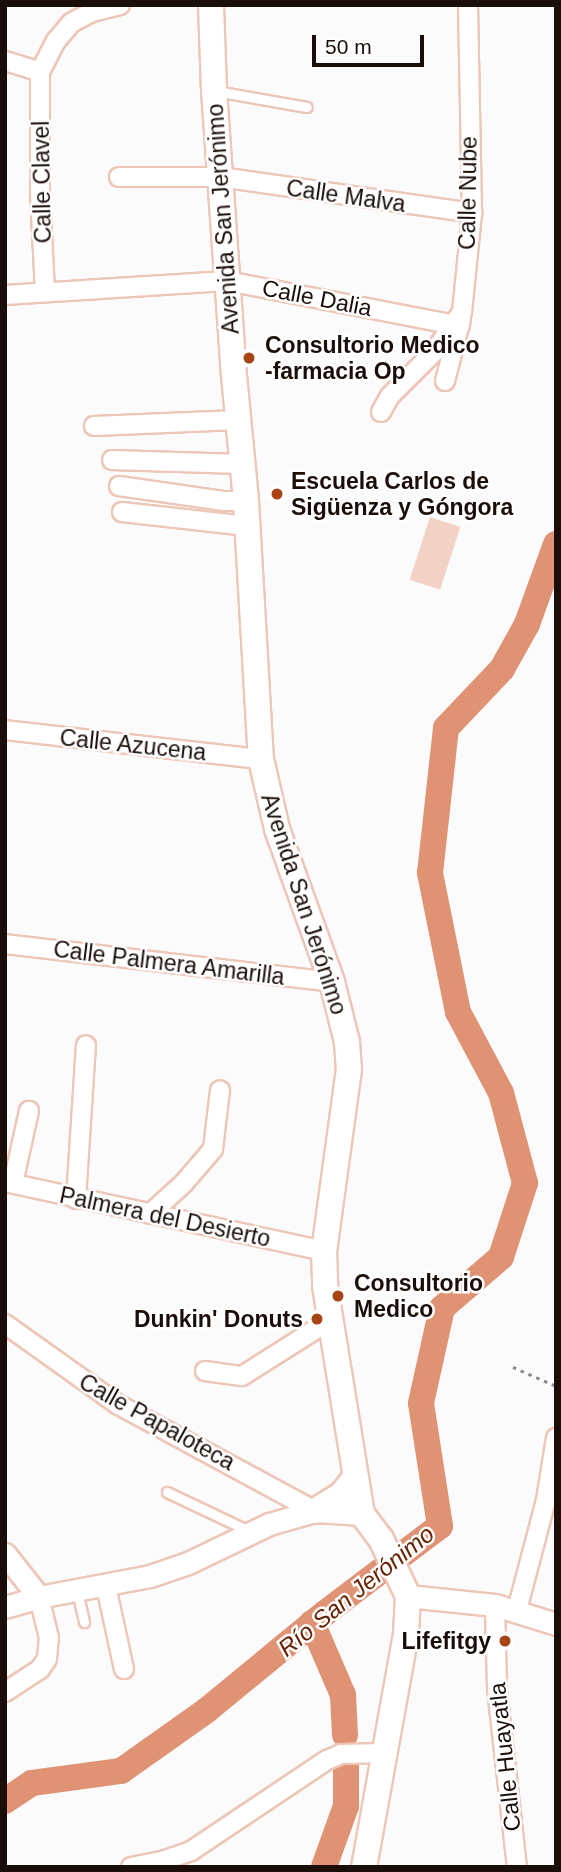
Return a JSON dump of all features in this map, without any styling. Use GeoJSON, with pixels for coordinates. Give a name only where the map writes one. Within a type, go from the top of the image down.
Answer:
{"type":"FeatureCollection","features":[{"type":"Feature","properties":{"kind":"main road","name":"Avenida San Jerónimo"},"geometry":{"type":"LineString","coordinates":[[211,5],[214,90],[247,514],[261,759],[277,829],[332,982],[346,1042],[349,1069],[324,1251],[329,1321],[362,1514],[381,1539],[405,1588],[406,1634],[364,1867]]}},
{"type":"Feature","properties":{"kind":"main road"},"geometry":{"type":"LineString","coordinates":[[315,1511],[341,1495],[355,1478]]}},
{"type":"Feature","properties":{"kind":"street"},"geometry":{"type":"LineString","coordinates":[[5,61],[40,72],[55,41],[71,23],[92,12],[120,5]]}},
{"type":"Feature","properties":{"kind":"street","name":"Calle Nube"},"geometry":{"type":"LineString","coordinates":[[445,381],[458,321],[471,213],[468,5]]}},
{"type":"Feature","properties":{"kind":"street","name":"Calle Clavel"},"geometry":{"type":"LineString","coordinates":[[40,72],[40,192],[45,292]]}},
{"type":"Feature","properties":{"kind":"street","name":"Calle Malva"},"geometry":{"type":"LineString","coordinates":[[119,177],[220,177],[471,213]]}},
{"type":"Feature","properties":{"kind":"street","name":"Calle Dalia"},"geometry":{"type":"LineString","coordinates":[[5,295],[227,281],[458,321]]}},
{"type":"Feature","properties":{"kind":"street"},"geometry":{"type":"LineString","coordinates":[[381,412],[399,386],[421,366],[458,321]]}},
{"type":"Feature","properties":{"kind":"street"},"geometry":{"type":"LineString","coordinates":[[94,426],[238,420]]}},
{"type":"Feature","properties":{"kind":"street"},"geometry":{"type":"LineString","coordinates":[[112,460],[242,464]]}},
{"type":"Feature","properties":{"kind":"street"},"geometry":{"type":"LineString","coordinates":[[119,486],[225,502],[247,514]]}},
{"type":"Feature","properties":{"kind":"street"},"geometry":{"type":"LineString","coordinates":[[122,512],[247,514]]}},
{"type":"Feature","properties":{"kind":"street","name":"Calle Azucena"},"geometry":{"type":"LineString","coordinates":[[5,730],[261,759]]}},
{"type":"Feature","properties":{"kind":"street","name":"Calle Palmera Amarilla"},"geometry":{"type":"LineString","coordinates":[[5,944],[332,982]]}},
{"type":"Feature","properties":{"kind":"street"},"geometry":{"type":"LineString","coordinates":[[76,1199],[86,1045]]}},
{"type":"Feature","properties":{"kind":"street"},"geometry":{"type":"LineString","coordinates":[[150,1214],[183,1184],[213,1149],[220,1090]]}},
{"type":"Feature","properties":{"kind":"street"},"geometry":{"type":"LineString","coordinates":[[9,1183],[29,1111]]}},
{"type":"Feature","properties":{"kind":"street","name":"Palmera del Desierto"},"geometry":{"type":"LineString","coordinates":[[9,1183],[324,1251]]}},
{"type":"Feature","properties":{"kind":"street"},"geometry":{"type":"LineString","coordinates":[[205,1371],[242,1377],[329,1321]]}},
{"type":"Feature","properties":{"kind":"street","name":"Calle Papaloteca"},"geometry":{"type":"LineString","coordinates":[[5,1324],[117,1404],[315,1511]]}},
{"type":"Feature","properties":{"kind":"street"},"geometry":{"type":"LineString","coordinates":[[517,1610],[551,1503],[556,1438]]}},
{"type":"Feature","properties":{"kind":"street"},"geometry":{"type":"LineString","coordinates":[[5,1607],[39,1597],[150,1576],[188,1563],[251,1532],[315,1511],[362,1514]]}},
{"type":"Feature","properties":{"kind":"street"},"geometry":{"type":"LineString","coordinates":[[5,1554],[39,1597],[49,1638],[47,1659],[40,1669],[5,1692]]}},
{"type":"Feature","properties":{"kind":"street"},"geometry":{"type":"LineString","coordinates":[[106,1586],[124,1669]]}},
{"type":"Feature","properties":{"kind":"street"},"geometry":{"type":"LineString","coordinates":[[405,1588],[517,1610],[556,1624]]}},
{"type":"Feature","properties":{"kind":"street","name":"Calle Huayatla"},"geometry":{"type":"LineString","coordinates":[[495,1605],[497,1689],[517,1867]]}},
{"type":"Feature","properties":{"kind":"street"},"geometry":{"type":"LineString","coordinates":[[131,1867],[162,1861],[191,1851],[327,1760],[341,1754],[386,1753]]}},
{"type":"Feature","properties":{"kind":"lane"},"geometry":{"type":"LineString","coordinates":[[214,90],[307,107]]}},
{"type":"Feature","properties":{"kind":"lane"},"geometry":{"type":"LineString","coordinates":[[167,1492],[251,1532]]}},
{"type":"Feature","properties":{"kind":"lane"},"geometry":{"type":"LineString","coordinates":[[77,1591],[84,1622]]}},
{"type":"Feature","properties":{"kind":"path"},"geometry":{"type":"LineString","coordinates":[[513,1367],[556,1386]]}},
{"type":"Feature","properties":{"kind":"shaded area"},"geometry":{"type":"Polygon","coordinates":[[[430,517],[460,527],[440,590],[410,580],[430,517]]]}},
{"type":"Feature","properties":{"kind":"waterway","name":"Río San Jerónimo"},"geometry":{"type":"LineString","coordinates":[[5,1801],[32,1783],[121,1771],[207,1710],[325,1613],[440,1526],[421,1403],[442,1308],[501,1257],[525,1183],[501,1093],[458,1012],[430,873],[446,728],[502,669],[527,624],[556,544]]}},
{"type":"Feature","properties":{"kind":"waterway"},"geometry":{"type":"LineString","coordinates":[[312,1623],[343,1695],[345,1735]]}},
{"type":"Feature","properties":{"kind":"waterway"},"geometry":{"type":"LineString","coordinates":[[324,1867],[346,1806],[346,1762]]}},
{"type":"Feature","properties":{"kind":"place","name":"Consultorio Medico -farmacia Op"},"geometry":{"type":"Point","coordinates":[249,358]}},
{"type":"Feature","properties":{"kind":"place","name":"Escuela Carlos de Sigüenza y Góngora"},"geometry":{"type":"Point","coordinates":[277,494]}},
{"type":"Feature","properties":{"kind":"place","name":"Consultorio Medico"},"geometry":{"type":"Point","coordinates":[338,1296]}},
{"type":"Feature","properties":{"kind":"place","name":"Dunkin' Donuts"},"geometry":{"type":"Point","coordinates":[317,1319]}},
{"type":"Feature","properties":{"kind":"place","name":"Lifefitgy"},"geometry":{"type":"Point","coordinates":[505,1641]}}]}
